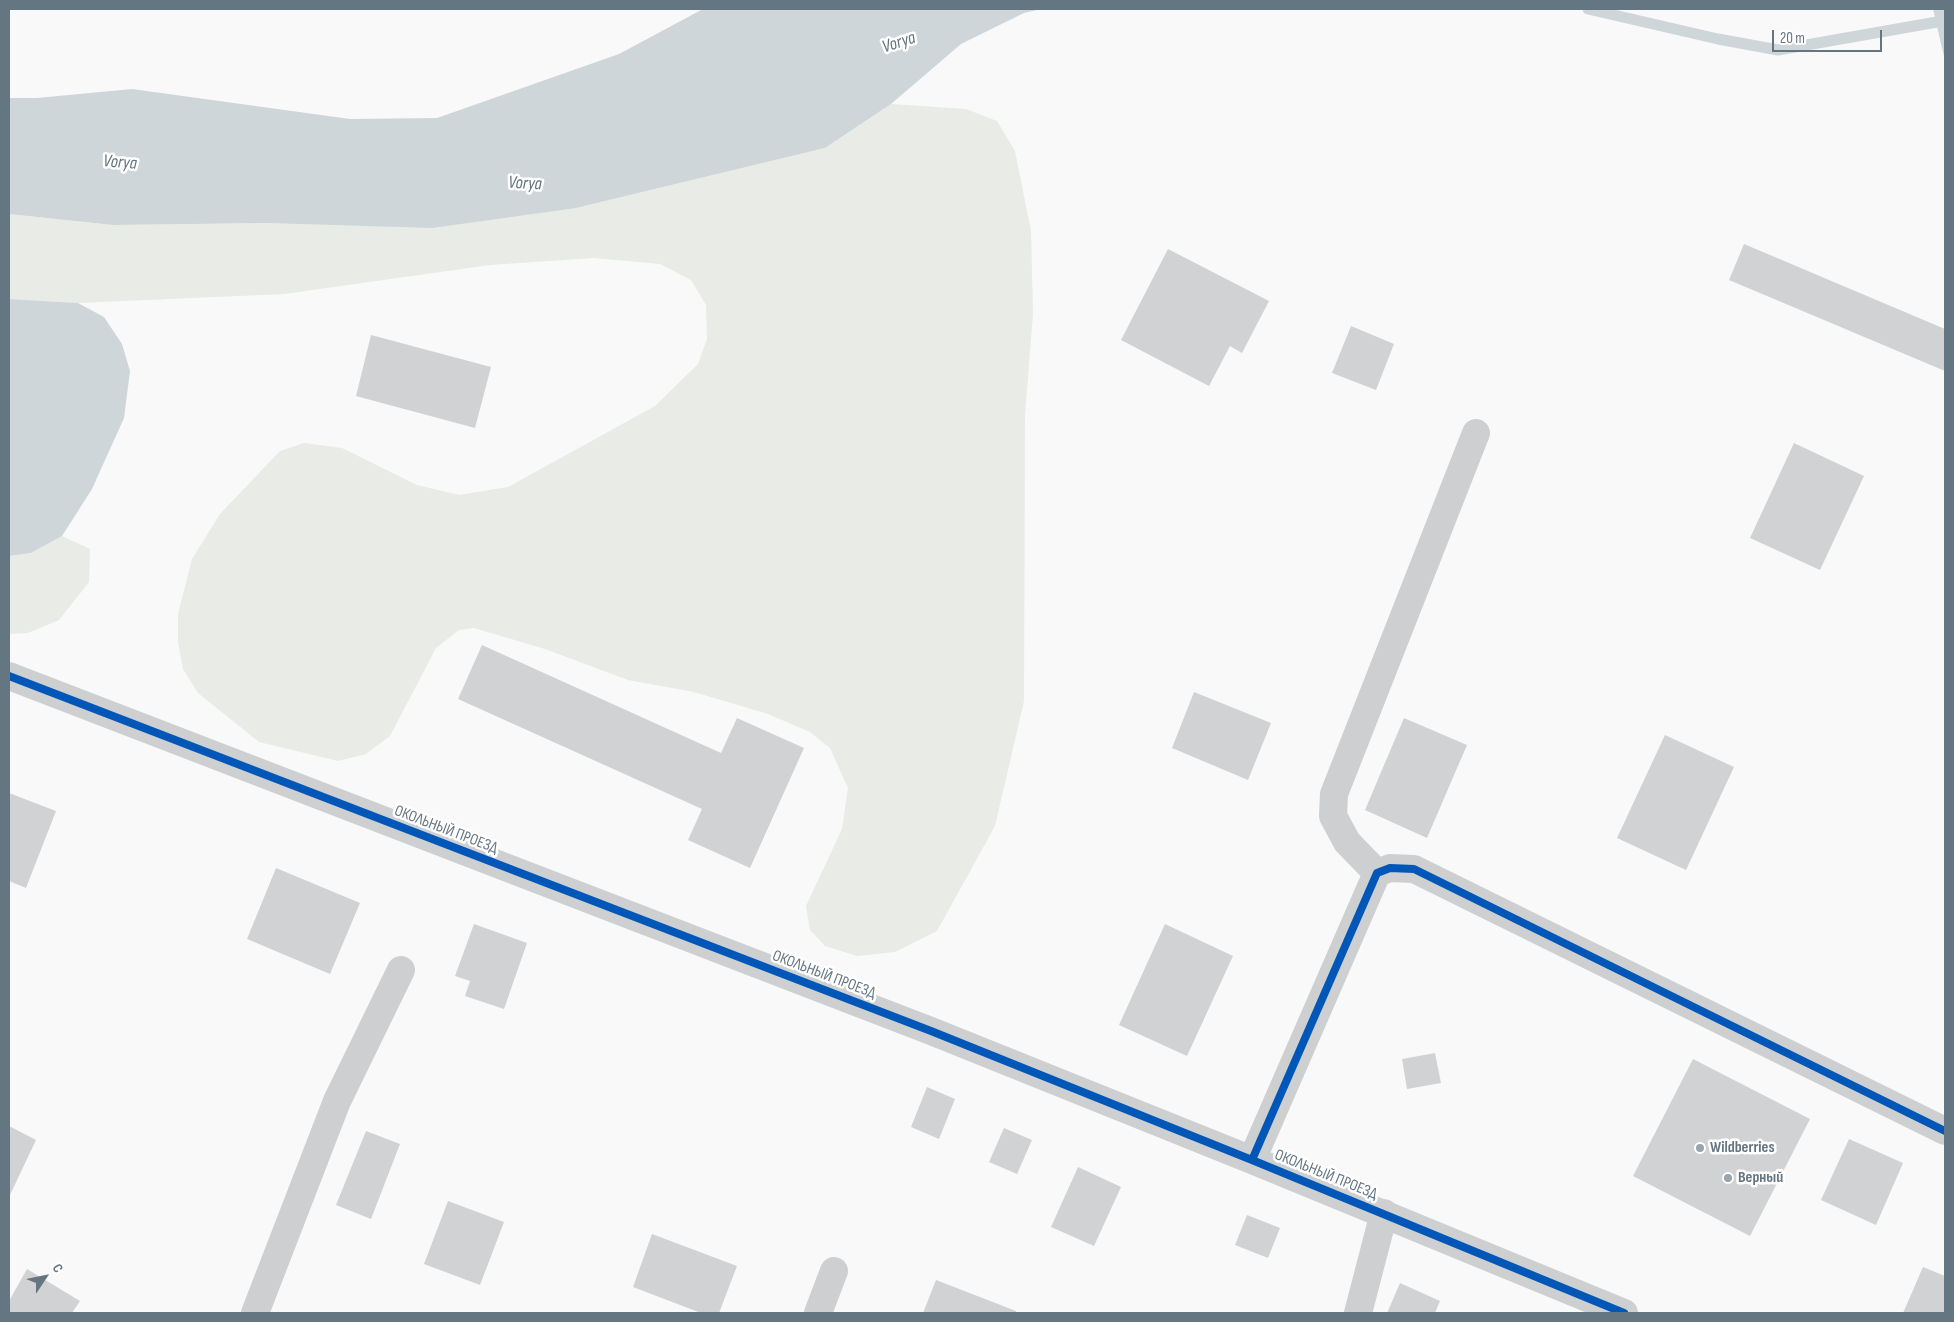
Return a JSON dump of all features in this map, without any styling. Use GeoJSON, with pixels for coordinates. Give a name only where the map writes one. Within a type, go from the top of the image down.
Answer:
{"type":"FeatureCollection","features":[{"type":"Feature","properties":{"kind":"street"},"geometry":{"type":"LineString","coordinates":[[1377,874],[1347,842],[1333,816],[1334,794],[1476,433]]}},
{"type":"Feature","properties":{"kind":"street","name":"ОКОЛЬНЫЙ ПРОЕЗД"},"geometry":{"type":"LineString","coordinates":[[9,676],[912,1024],[1384,1213],[1624,1313]]}},
{"type":"Feature","properties":{"kind":"street"},"geometry":{"type":"LineString","coordinates":[[1252,1160],[1377,874],[1390,868],[1414,869],[1945,1131]]}},
{"type":"Feature","properties":{"kind":"street"},"geometry":{"type":"LineString","coordinates":[[255,1313],[336,1100],[401,970]]}},
{"type":"Feature","properties":{"kind":"street"},"geometry":{"type":"LineString","coordinates":[[1358,1313],[1384,1213]]}},
{"type":"Feature","properties":{"kind":"street"},"geometry":{"type":"LineString","coordinates":[[818,1313],[834,1271]]}},
{"type":"Feature","properties":{"kind":"shaded area"},"geometry":{"type":"Polygon","coordinates":[[[891,104],[966,109],[997,121],[1015,151],[1031,231],[1033,314],[1025,414],[1024,701],[995,826],[937,931],[895,952],[857,956],[825,946],[810,930],[806,906],[842,829],[848,788],[830,748],[810,732],[768,714],[694,692],[628,680],[545,649],[474,628],[459,630],[436,648],[390,736],[366,754],[338,761],[259,742],[198,693],[183,669],[178,642],[178,614],[192,559],[220,514],[280,451],[304,443],[342,448],[417,485],[459,495],[508,487],[655,406],[698,364],[707,339],[706,305],[691,280],[660,264],[594,258],[490,265],[284,294],[78,303],[9,299],[9,214],[113,225],[269,223],[576,208],[825,148],[891,104]]]}},
{"type":"Feature","properties":{"kind":"shaded area"},"geometry":{"type":"Polygon","coordinates":[[[62,536],[90,549],[89,582],[59,620],[28,633],[9,634],[9,556],[31,553],[62,536]]]}},
{"type":"Feature","properties":{"kind":"water","name":"Vorya"},"geometry":{"type":"Polygon","coordinates":[[[703,9],[1041,9],[1024,13],[961,44],[891,104],[825,148],[576,208],[432,228],[269,223],[113,225],[9,214],[9,98],[37,98],[132,89],[350,119],[437,118],[619,54],[703,9]]]}},
{"type":"Feature","properties":{"kind":"water"},"geometry":{"type":"Polygon","coordinates":[[[1933,9],[1945,9],[1945,61],[1933,9]]]}},
{"type":"Feature","properties":{"kind":"water"},"geometry":{"type":"Polygon","coordinates":[[[9,299],[78,303],[104,317],[122,344],[130,371],[124,418],[92,489],[62,536],[31,553],[9,556],[9,299]]]}},
{"type":"Feature","properties":{"kind":"building"},"geometry":{"type":"Polygon","coordinates":[[[1744,244],[1945,329],[1945,371],[1729,280],[1744,244]]]}},
{"type":"Feature","properties":{"kind":"building"},"geometry":{"type":"Polygon","coordinates":[[[1168,249],[1269,301],[1242,353],[1230,346],[1209,386],[1121,340],[1168,249]]]}},
{"type":"Feature","properties":{"kind":"building"},"geometry":{"type":"Polygon","coordinates":[[[1351,326],[1394,344],[1376,390],[1332,373],[1351,326]]]}},
{"type":"Feature","properties":{"kind":"building"},"geometry":{"type":"Polygon","coordinates":[[[371,335],[491,367],[475,428],[356,396],[371,335]]]}},
{"type":"Feature","properties":{"kind":"building"},"geometry":{"type":"Polygon","coordinates":[[[1794,443],[1864,476],[1820,570],[1750,538],[1794,443]]]}},
{"type":"Feature","properties":{"kind":"building"},"geometry":{"type":"Polygon","coordinates":[[[482,645],[721,753],[737,718],[804,748],[750,868],[688,840],[702,809],[458,699],[482,645]]]}},
{"type":"Feature","properties":{"kind":"building"},"geometry":{"type":"Polygon","coordinates":[[[1194,692],[1271,723],[1248,780],[1172,748],[1194,692]]]}},
{"type":"Feature","properties":{"kind":"building"},"geometry":{"type":"Polygon","coordinates":[[[1404,718],[1467,745],[1427,838],[1365,810],[1404,718]]]}},
{"type":"Feature","properties":{"kind":"building"},"geometry":{"type":"Polygon","coordinates":[[[1665,735],[1734,767],[1686,870],[1617,838],[1665,735]]]}},
{"type":"Feature","properties":{"kind":"building"},"geometry":{"type":"Polygon","coordinates":[[[9,793],[56,811],[26,888],[9,881],[9,793]]]}},
{"type":"Feature","properties":{"kind":"building"},"geometry":{"type":"Polygon","coordinates":[[[276,868],[360,903],[330,974],[247,939],[276,868]]]}},
{"type":"Feature","properties":{"kind":"building"},"geometry":{"type":"Polygon","coordinates":[[[474,924],[527,943],[504,1009],[465,996],[470,981],[455,976],[474,924]]]}},
{"type":"Feature","properties":{"kind":"building"},"geometry":{"type":"Polygon","coordinates":[[[1165,924],[1233,956],[1187,1056],[1119,1025],[1165,924]]]}},
{"type":"Feature","properties":{"kind":"building"},"geometry":{"type":"Polygon","coordinates":[[[1435,1053],[1441,1083],[1407,1089],[1402,1059],[1435,1053]]]}},
{"type":"Feature","properties":{"kind":"building"},"geometry":{"type":"Polygon","coordinates":[[[1693,1059],[1810,1119],[1750,1236],[1633,1176],[1693,1059]]]}},
{"type":"Feature","properties":{"kind":"building"},"geometry":{"type":"Polygon","coordinates":[[[927,1087],[955,1099],[939,1139],[911,1127],[927,1087]]]}},
{"type":"Feature","properties":{"kind":"building"},"geometry":{"type":"Polygon","coordinates":[[[9,1126],[36,1140],[9,1197],[9,1126]]]}},
{"type":"Feature","properties":{"kind":"building"},"geometry":{"type":"Polygon","coordinates":[[[1004,1128],[1032,1140],[1017,1174],[989,1162],[1004,1128]]]}},
{"type":"Feature","properties":{"kind":"building"},"geometry":{"type":"Polygon","coordinates":[[[366,1131],[400,1144],[371,1219],[336,1205],[366,1131]]]}},
{"type":"Feature","properties":{"kind":"building"},"geometry":{"type":"Polygon","coordinates":[[[1849,1139],[1903,1163],[1876,1225],[1821,1200],[1849,1139]]]}},
{"type":"Feature","properties":{"kind":"building"},"geometry":{"type":"Polygon","coordinates":[[[1078,1167],[1121,1187],[1094,1246],[1051,1227],[1078,1167]]]}},
{"type":"Feature","properties":{"kind":"building"},"geometry":{"type":"Polygon","coordinates":[[[448,1201],[504,1222],[480,1285],[424,1264],[448,1201]]]}},
{"type":"Feature","properties":{"kind":"building"},"geometry":{"type":"Polygon","coordinates":[[[1247,1215],[1280,1228],[1268,1258],[1235,1245],[1247,1215]]]}},
{"type":"Feature","properties":{"kind":"building"},"geometry":{"type":"Polygon","coordinates":[[[652,1234],[737,1266],[719,1313],[701,1313],[633,1287],[652,1234]]]}},
{"type":"Feature","properties":{"kind":"building"},"geometry":{"type":"Polygon","coordinates":[[[1923,1267],[1945,1276],[1945,1313],[1903,1313],[1923,1267]]]}},
{"type":"Feature","properties":{"kind":"building"},"geometry":{"type":"Polygon","coordinates":[[[27,1269],[80,1301],[72,1313],[9,1312],[9,1301],[27,1269]]]}},
{"type":"Feature","properties":{"kind":"building"},"geometry":{"type":"Polygon","coordinates":[[[936,1280],[1016,1311],[1016,1313],[923,1313],[936,1280]]]}},
{"type":"Feature","properties":{"kind":"building"},"geometry":{"type":"Polygon","coordinates":[[[1400,1283],[1440,1301],[1435,1313],[1387,1313],[1400,1283]]]}},
{"type":"Feature","properties":{"kind":"waterway"},"geometry":{"type":"LineString","coordinates":[[1588,9],[1718,39],[1778,50],[1937,22]]}},
{"type":"Feature","properties":{"kind":"cycle path"},"geometry":{"type":"LineString","coordinates":[[9,676],[931,1031],[1252,1160],[1624,1313]]}},
{"type":"Feature","properties":{"kind":"cycle path"},"geometry":{"type":"LineString","coordinates":[[1252,1160],[1377,873],[1390,868],[1414,869],[1945,1131]]}},
{"type":"Feature","properties":{"kind":"place","name":"Wildberries"},"geometry":{"type":"Point","coordinates":[1700,1148]}},
{"type":"Feature","properties":{"kind":"place","name":"Верный"},"geometry":{"type":"Point","coordinates":[1728,1178]}}]}
